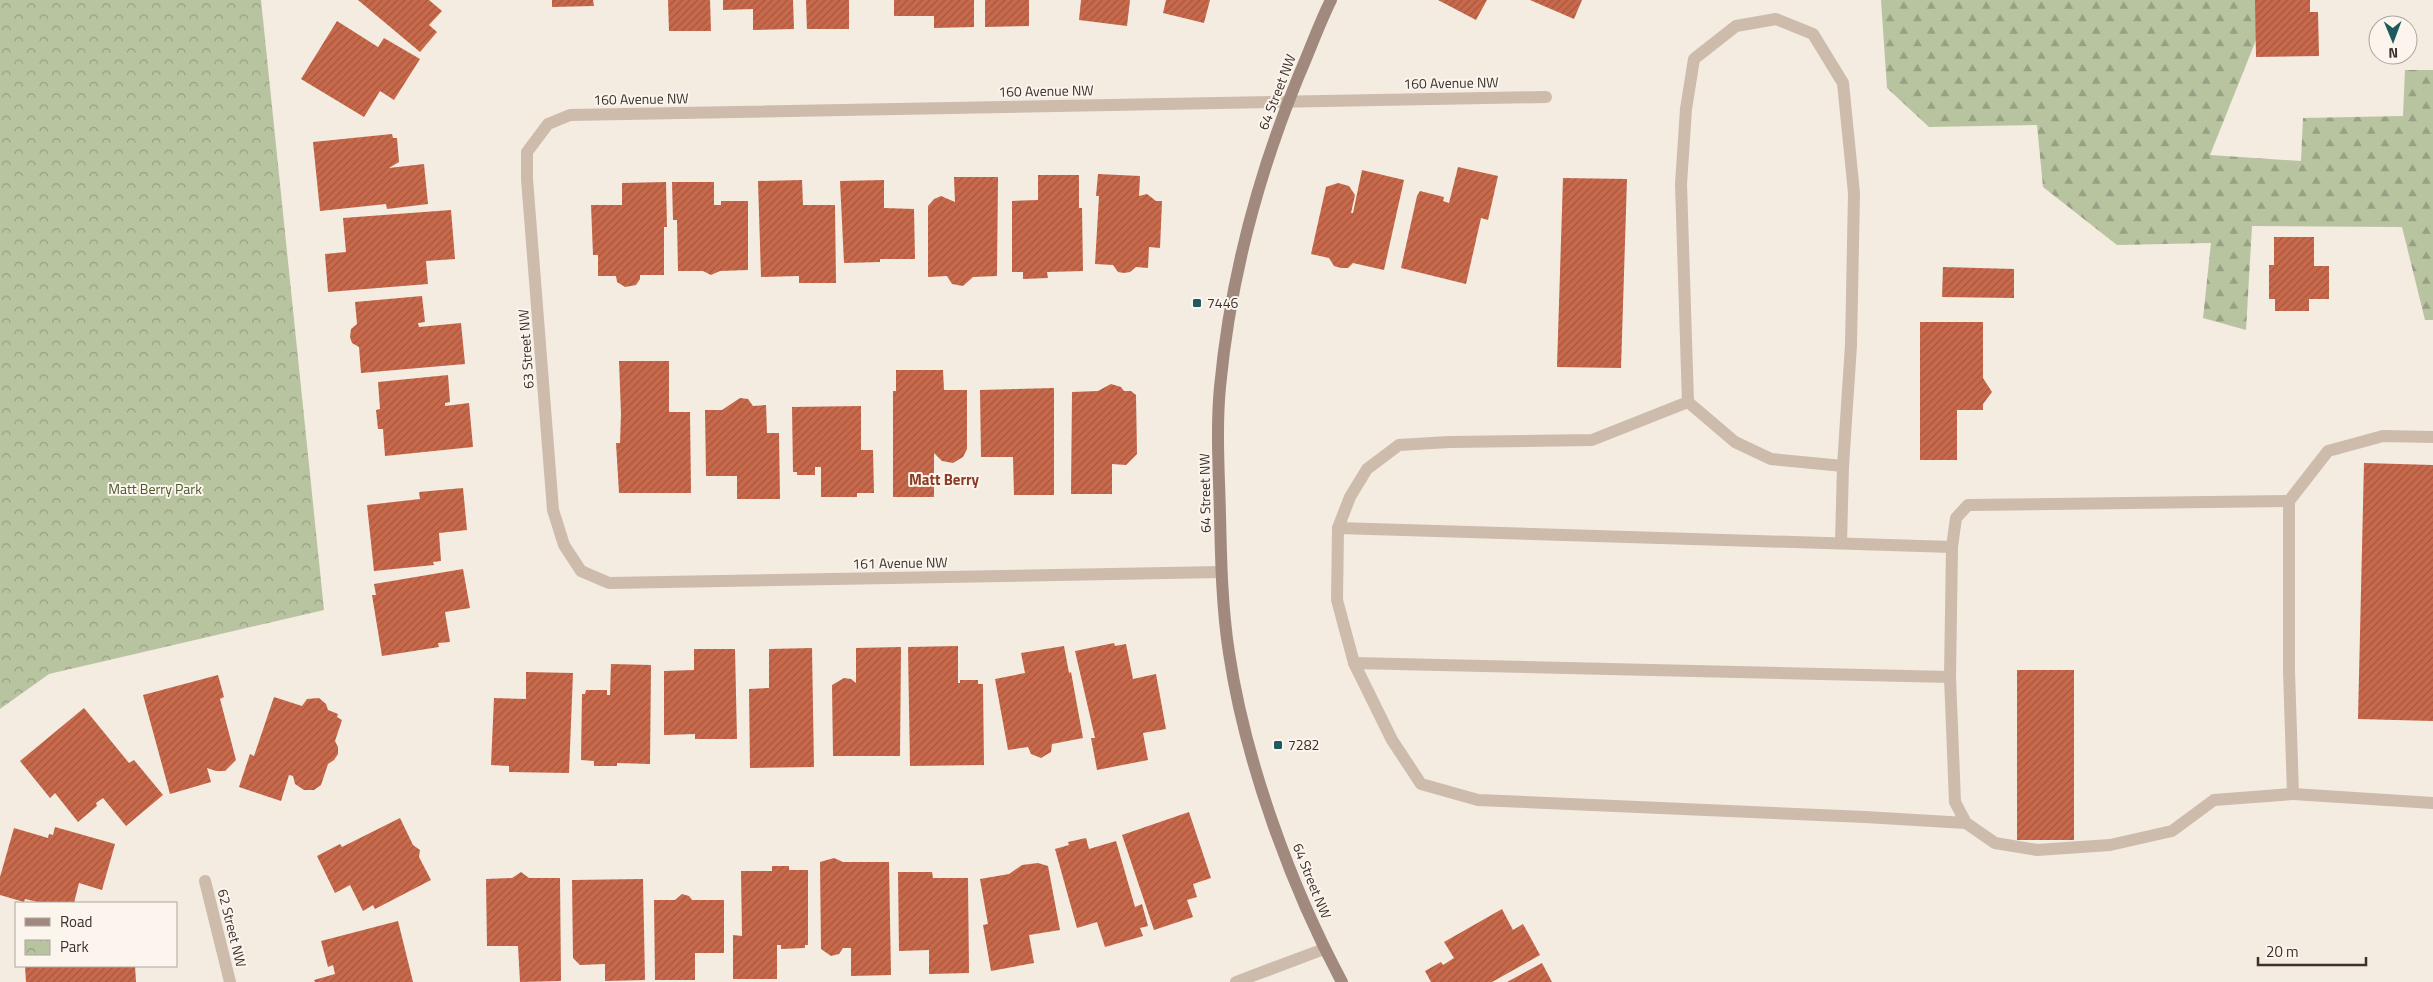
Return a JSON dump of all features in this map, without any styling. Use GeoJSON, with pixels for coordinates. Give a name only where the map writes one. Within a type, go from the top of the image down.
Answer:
{"type":"FeatureCollection","features":[{"type":"Feature","properties":{"kind":"street","name":"64 Street NW"},"geometry":{"type":"LineString","coordinates":[[1331,0],[1288,101],[1265,165],[1248,225],[1233,298],[1221,380],[1218,470],[1221,572],[1229,654],[1246,735],[1275,829],[1324,949],[1342,982]]}},
{"type":"Feature","properties":{"kind":"street"},"geometry":{"type":"LineString","coordinates":[[1841,543],[1843,466],[1851,345],[1854,193],[1842,83],[1813,34],[1776,19],[1736,26],[1694,59],[1686,109],[1681,184],[1688,402],[1735,442],[1772,459],[1843,466]]}},
{"type":"Feature","properties":{"kind":"street","name":"160 Avenue NW"},"geometry":{"type":"LineString","coordinates":[[548,124],[570,115],[1546,97]]}},
{"type":"Feature","properties":{"kind":"street","name":"63 Street NW"},"geometry":{"type":"LineString","coordinates":[[548,124],[527,152],[527,180],[553,510],[564,545],[581,571]]}},
{"type":"Feature","properties":{"kind":"street"},"geometry":{"type":"LineString","coordinates":[[1688,402],[1592,440],[1449,442],[1399,445],[1367,469],[1350,497],[1338,528],[1337,600],[1354,663],[1392,740],[1421,784],[1478,800],[1865,816],[1966,823]]}},
{"type":"Feature","properties":{"kind":"street"},"geometry":{"type":"LineString","coordinates":[[2293,794],[2289,672],[2289,501],[2328,452],[2383,436],[2433,437]]}},
{"type":"Feature","properties":{"kind":"street"},"geometry":{"type":"LineString","coordinates":[[2289,501],[1968,505],[1956,518],[1952,547],[1950,677],[1955,802],[1966,823],[1995,843],[2037,850],[2110,845],[2172,831],[2214,800],[2293,794],[2433,803]]}},
{"type":"Feature","properties":{"kind":"street"},"geometry":{"type":"LineString","coordinates":[[1338,528],[1952,547]]}},
{"type":"Feature","properties":{"kind":"street","name":"161 Avenue NW"},"geometry":{"type":"LineString","coordinates":[[581,571],[609,583],[1221,572]]}},
{"type":"Feature","properties":{"kind":"street"},"geometry":{"type":"LineString","coordinates":[[1354,663],[1950,677]]}},
{"type":"Feature","properties":{"kind":"street","name":"62 Street NW"},"geometry":{"type":"LineString","coordinates":[[205,881],[230,982]]}},
{"type":"Feature","properties":{"kind":"street"},"geometry":{"type":"LineString","coordinates":[[1236,982],[1324,949]]}},
{"type":"Feature","properties":{"kind":"green space","name":"Matt Berry Park"},"geometry":{"type":"Polygon","coordinates":[[[0,0],[261,0],[324,610],[49,674],[0,709],[0,0]]]}},
{"type":"Feature","properties":{"kind":"green space"},"geometry":{"type":"Polygon","coordinates":[[[1881,0],[2272,0],[2210,155],[2301,161],[2303,118],[2403,116],[2405,70],[2433,70],[2433,320],[2425,320],[2402,227],[2252,226],[2246,330],[2203,318],[2211,243],[2117,245],[2043,187],[2037,125],[1929,127],[1887,88],[1881,0]]]}},
{"type":"Feature","properties":{"kind":"building"},"geometry":{"type":"Polygon","coordinates":[[[358,0],[429,0],[442,11],[429,25],[437,32],[420,52],[358,0]]]}},
{"type":"Feature","properties":{"kind":"building"},"geometry":{"type":"Polygon","coordinates":[[[552,0],[593,0],[594,6],[552,7],[552,0]]]}},
{"type":"Feature","properties":{"kind":"building"},"geometry":{"type":"Polygon","coordinates":[[[668,0],[710,0],[711,31],[669,31],[668,0]]]}},
{"type":"Feature","properties":{"kind":"building"},"geometry":{"type":"Polygon","coordinates":[[[723,0],[793,0],[794,29],[753,30],[753,9],[723,10],[723,0]]]}},
{"type":"Feature","properties":{"kind":"building"},"geometry":{"type":"Polygon","coordinates":[[[806,0],[849,0],[849,29],[807,29],[806,0]]]}},
{"type":"Feature","properties":{"kind":"building"},"geometry":{"type":"Polygon","coordinates":[[[894,0],[974,0],[974,27],[934,28],[934,16],[894,16],[894,0]]]}},
{"type":"Feature","properties":{"kind":"building"},"geometry":{"type":"Polygon","coordinates":[[[985,0],[1029,0],[1029,26],[985,27],[985,0]]]}},
{"type":"Feature","properties":{"kind":"building"},"geometry":{"type":"Polygon","coordinates":[[[1081,0],[1130,0],[1127,26],[1079,20],[1081,0]]]}},
{"type":"Feature","properties":{"kind":"building"},"geometry":{"type":"Polygon","coordinates":[[[1166,0],[1210,0],[1204,23],[1163,13],[1166,0]]]}},
{"type":"Feature","properties":{"kind":"building"},"geometry":{"type":"Polygon","coordinates":[[[1438,0],[1487,0],[1476,20],[1438,0]]]}},
{"type":"Feature","properties":{"kind":"building"},"geometry":{"type":"Polygon","coordinates":[[[1530,0],[1582,0],[1574,19],[1530,0]]]}},
{"type":"Feature","properties":{"kind":"building"},"geometry":{"type":"Polygon","coordinates":[[[2255,0],[2310,0],[2310,12],[2318,12],[2319,56],[2256,57],[2255,0]]]}},
{"type":"Feature","properties":{"kind":"building"},"geometry":{"type":"Polygon","coordinates":[[[337,21],[378,47],[384,38],[420,59],[394,100],[380,91],[364,117],[301,79],[337,21]]]}},
{"type":"Feature","properties":{"kind":"building"},"geometry":{"type":"Polygon","coordinates":[[[392,134],[393,138],[397,138],[399,162],[389,168],[424,164],[428,204],[387,209],[386,204],[320,211],[313,142],[392,134]]]}},
{"type":"Feature","properties":{"kind":"building"},"geometry":{"type":"Polygon","coordinates":[[[1458,167],[1498,176],[1488,220],[1481,218],[1466,284],[1401,268],[1417,196],[1420,191],[1444,197],[1443,201],[1449,203],[1458,167]]]}},
{"type":"Feature","properties":{"kind":"building"},"geometry":{"type":"Polygon","coordinates":[[[1362,170],[1404,180],[1384,270],[1353,263],[1348,268],[1341,268],[1334,266],[1329,258],[1311,254],[1326,187],[1338,183],[1349,186],[1355,195],[1351,213],[1353,213],[1362,170]]]}},
{"type":"Feature","properties":{"kind":"building"},"geometry":{"type":"Polygon","coordinates":[[[1098,174],[1140,176],[1139,196],[1147,194],[1156,201],[1162,201],[1160,248],[1149,247],[1148,268],[1136,267],[1130,272],[1124,273],[1118,272],[1113,265],[1095,264],[1099,196],[1096,196],[1098,174]]]}},
{"type":"Feature","properties":{"kind":"building"},"geometry":{"type":"Polygon","coordinates":[[[1038,175],[1079,175],[1079,208],[1082,208],[1083,271],[1047,272],[1048,278],[1023,279],[1023,272],[1012,272],[1012,201],[1038,200],[1038,175]]]}},
{"type":"Feature","properties":{"kind":"building"},"geometry":{"type":"Polygon","coordinates":[[[954,177],[998,177],[997,276],[973,277],[963,286],[952,284],[947,276],[928,277],[928,206],[934,199],[941,196],[955,202],[954,177]]]}},
{"type":"Feature","properties":{"kind":"building"},"geometry":{"type":"Polygon","coordinates":[[[1563,178],[1627,179],[1621,368],[1557,367],[1563,178]]]}},
{"type":"Feature","properties":{"kind":"building"},"geometry":{"type":"Polygon","coordinates":[[[802,180],[803,205],[835,205],[836,283],[799,283],[799,276],[761,277],[758,181],[802,180]]]}},
{"type":"Feature","properties":{"kind":"building"},"geometry":{"type":"Polygon","coordinates":[[[884,180],[884,208],[914,209],[915,259],[880,259],[880,262],[844,263],[840,181],[884,180]]]}},
{"type":"Feature","properties":{"kind":"building"},"geometry":{"type":"Polygon","coordinates":[[[666,182],[667,227],[664,227],[664,275],[640,275],[636,285],[625,287],[617,282],[616,276],[598,276],[598,255],[593,255],[591,205],[622,205],[622,183],[666,182]]]}},
{"type":"Feature","properties":{"kind":"building"},"geometry":{"type":"Polygon","coordinates":[[[672,182],[714,182],[714,205],[721,205],[721,201],[748,201],[748,270],[720,271],[711,275],[703,271],[678,271],[677,220],[673,220],[672,182]]]}},
{"type":"Feature","properties":{"kind":"building"},"geometry":{"type":"Polygon","coordinates":[[[451,210],[455,259],[426,261],[428,284],[328,292],[325,254],[346,252],[343,218],[451,210]]]}},
{"type":"Feature","properties":{"kind":"building"},"geometry":{"type":"Polygon","coordinates":[[[2274,237],[2314,237],[2314,266],[2329,266],[2329,299],[2309,299],[2309,311],[2275,311],[2275,299],[2269,299],[2269,265],[2274,265],[2274,237]]]}},
{"type":"Feature","properties":{"kind":"building"},"geometry":{"type":"Polygon","coordinates":[[[1943,267],[2014,269],[2014,298],[1942,297],[1943,267]]]}},
{"type":"Feature","properties":{"kind":"building"},"geometry":{"type":"Polygon","coordinates":[[[422,296],[425,322],[418,323],[419,327],[461,323],[465,364],[361,373],[359,347],[352,343],[350,337],[351,329],[357,324],[355,302],[422,296]]]}},
{"type":"Feature","properties":{"kind":"building"},"geometry":{"type":"Polygon","coordinates":[[[1920,322],[1983,322],[1983,378],[1992,392],[1983,404],[1983,410],[1957,410],[1957,460],[1920,460],[1920,322]]]}},
{"type":"Feature","properties":{"kind":"building"},"geometry":{"type":"Polygon","coordinates":[[[619,361],[669,361],[669,412],[690,412],[691,493],[619,493],[616,443],[620,443],[619,361]]]}},
{"type":"Feature","properties":{"kind":"building"},"geometry":{"type":"Polygon","coordinates":[[[896,370],[943,370],[944,390],[967,390],[967,449],[963,457],[953,463],[942,461],[934,453],[934,497],[893,497],[893,391],[896,391],[896,370]]]}},
{"type":"Feature","properties":{"kind":"building"},"geometry":{"type":"Polygon","coordinates":[[[448,375],[450,402],[445,403],[445,406],[469,403],[473,447],[385,456],[383,429],[378,429],[376,410],[380,409],[378,382],[448,375]]]}},
{"type":"Feature","properties":{"kind":"building"},"geometry":{"type":"Polygon","coordinates":[[[1111,384],[1121,387],[1124,391],[1131,391],[1136,395],[1137,454],[1126,465],[1112,464],[1112,494],[1071,494],[1072,392],[1098,391],[1111,384]]]}},
{"type":"Feature","properties":{"kind":"building"},"geometry":{"type":"Polygon","coordinates":[[[1054,388],[1054,495],[1014,495],[1013,457],[981,457],[980,390],[1054,388]]]}},
{"type":"Feature","properties":{"kind":"building"},"geometry":{"type":"Polygon","coordinates":[[[740,398],[748,399],[753,406],[766,405],[767,433],[779,433],[780,499],[737,499],[737,476],[706,476],[705,410],[722,410],[740,398]]]}},
{"type":"Feature","properties":{"kind":"building"},"geometry":{"type":"Polygon","coordinates":[[[861,406],[861,450],[873,450],[874,493],[857,493],[857,497],[821,497],[821,467],[815,467],[815,475],[797,475],[797,472],[793,472],[792,407],[861,406]]]}},
{"type":"Feature","properties":{"kind":"building"},"geometry":{"type":"Polygon","coordinates":[[[2364,463],[2433,465],[2433,721],[2358,719],[2364,463]]]}},
{"type":"Feature","properties":{"kind":"building"},"geometry":{"type":"Polygon","coordinates":[[[463,488],[467,530],[439,533],[441,561],[433,562],[434,565],[374,571],[367,505],[420,499],[419,492],[463,488]]]}},
{"type":"Feature","properties":{"kind":"building"},"geometry":{"type":"Polygon","coordinates":[[[463,569],[470,608],[445,612],[450,642],[438,643],[439,647],[382,656],[372,595],[376,595],[374,584],[463,569]]]}},
{"type":"Feature","properties":{"kind":"building"},"geometry":{"type":"Polygon","coordinates":[[[1114,643],[1115,646],[1126,644],[1133,679],[1156,674],[1166,729],[1143,733],[1148,760],[1097,770],[1091,738],[1095,738],[1075,651],[1114,643]]]}},
{"type":"Feature","properties":{"kind":"building"},"geometry":{"type":"Polygon","coordinates":[[[958,646],[958,683],[960,683],[960,680],[978,680],[978,684],[983,684],[984,765],[910,766],[908,647],[958,646]]]}},
{"type":"Feature","properties":{"kind":"building"},"geometry":{"type":"Polygon","coordinates":[[[1064,646],[1069,673],[1071,672],[1083,738],[1052,744],[1051,752],[1041,758],[1031,754],[1028,747],[1008,750],[995,679],[1025,673],[1021,653],[1064,646]]]}},
{"type":"Feature","properties":{"kind":"building"},"geometry":{"type":"Polygon","coordinates":[[[901,647],[900,756],[833,756],[832,685],[844,678],[851,679],[856,683],[856,648],[901,647]]]}},
{"type":"Feature","properties":{"kind":"building"},"geometry":{"type":"Polygon","coordinates":[[[812,648],[814,767],[750,768],[749,689],[769,688],[769,649],[812,648]]]}},
{"type":"Feature","properties":{"kind":"building"},"geometry":{"type":"Polygon","coordinates":[[[694,649],[735,649],[737,739],[695,739],[695,734],[664,735],[664,671],[694,670],[694,649]]]}},
{"type":"Feature","properties":{"kind":"building"},"geometry":{"type":"Polygon","coordinates":[[[611,664],[651,665],[650,764],[617,763],[617,766],[594,766],[594,761],[581,760],[582,694],[585,694],[586,690],[607,690],[607,695],[610,695],[611,664]]]}},
{"type":"Feature","properties":{"kind":"building"},"geometry":{"type":"Polygon","coordinates":[[[2017,670],[2074,670],[2074,840],[2017,840],[2017,670]]]}},
{"type":"Feature","properties":{"kind":"building"},"geometry":{"type":"Polygon","coordinates":[[[526,672],[573,673],[569,773],[509,772],[509,766],[491,765],[494,698],[526,699],[526,672]]]}},
{"type":"Feature","properties":{"kind":"building"},"geometry":{"type":"Polygon","coordinates":[[[218,675],[224,697],[220,699],[236,760],[225,771],[207,768],[211,782],[170,794],[143,695],[218,675]]]}},
{"type":"Feature","properties":{"kind":"building"},"geometry":{"type":"Polygon","coordinates":[[[274,697],[302,706],[307,699],[319,698],[326,704],[328,710],[338,714],[337,717],[342,720],[335,741],[338,747],[338,754],[328,764],[321,785],[314,790],[304,790],[295,784],[293,776],[289,775],[281,801],[239,787],[250,754],[254,756],[274,697]]]}},
{"type":"Feature","properties":{"kind":"building"},"geometry":{"type":"Polygon","coordinates":[[[84,708],[129,763],[134,760],[163,795],[126,826],[103,798],[96,803],[97,806],[78,822],[55,793],[50,798],[20,761],[84,708]]]}},
{"type":"Feature","properties":{"kind":"building"},"geometry":{"type":"Polygon","coordinates":[[[1189,812],[1211,878],[1193,884],[1197,897],[1187,900],[1193,917],[1154,930],[1122,835],[1189,812]]]}},
{"type":"Feature","properties":{"kind":"building"},"geometry":{"type":"Polygon","coordinates":[[[400,818],[413,845],[420,850],[419,857],[431,880],[375,909],[373,905],[363,911],[350,885],[335,893],[317,856],[340,844],[342,847],[400,818]]]}},
{"type":"Feature","properties":{"kind":"building"},"geometry":{"type":"Polygon","coordinates":[[[55,827],[115,844],[102,890],[79,883],[74,902],[38,902],[25,899],[24,902],[0,895],[0,877],[14,828],[48,838],[49,834],[53,835],[55,827]]]}},
{"type":"Feature","properties":{"kind":"building"},"geometry":{"type":"Polygon","coordinates":[[[1086,838],[1089,849],[1116,841],[1135,907],[1142,904],[1148,926],[1140,928],[1143,936],[1105,947],[1097,922],[1077,928],[1055,849],[1069,845],[1068,842],[1086,838]]]}},
{"type":"Feature","properties":{"kind":"building"},"geometry":{"type":"Polygon","coordinates":[[[834,858],[843,862],[889,862],[891,975],[851,976],[851,948],[843,948],[839,954],[831,956],[821,949],[820,862],[834,858]]]}},
{"type":"Feature","properties":{"kind":"building"},"geometry":{"type":"Polygon","coordinates":[[[1038,863],[1048,866],[1060,930],[1029,935],[1034,963],[991,971],[983,925],[988,924],[980,879],[1009,874],[1022,865],[1038,863]]]}},
{"type":"Feature","properties":{"kind":"building"},"geometry":{"type":"Polygon","coordinates":[[[772,866],[789,866],[789,870],[808,870],[808,945],[805,945],[805,948],[781,949],[781,945],[777,945],[777,979],[733,979],[733,935],[742,936],[741,871],[772,871],[772,866]]]}},
{"type":"Feature","properties":{"kind":"building"},"geometry":{"type":"Polygon","coordinates":[[[521,872],[529,878],[560,878],[561,981],[520,982],[518,946],[487,946],[486,879],[512,878],[521,872]]]}},
{"type":"Feature","properties":{"kind":"building"},"geometry":{"type":"Polygon","coordinates":[[[898,872],[932,872],[933,878],[968,878],[969,973],[929,974],[929,950],[899,951],[898,872]]]}},
{"type":"Feature","properties":{"kind":"building"},"geometry":{"type":"Polygon","coordinates":[[[643,879],[645,980],[605,981],[605,964],[580,965],[573,958],[572,880],[643,879]]]}},
{"type":"Feature","properties":{"kind":"building"},"geometry":{"type":"Polygon","coordinates":[[[682,894],[689,896],[692,900],[724,900],[724,953],[695,953],[695,980],[655,980],[654,900],[675,900],[682,894]]]}},
{"type":"Feature","properties":{"kind":"building"},"geometry":{"type":"Polygon","coordinates":[[[1502,909],[1513,930],[1523,924],[1540,955],[1492,982],[1431,982],[1425,971],[1441,962],[1443,965],[1454,958],[1444,942],[1502,909]]]}},
{"type":"Feature","properties":{"kind":"building"},"geometry":{"type":"Polygon","coordinates":[[[398,921],[413,982],[315,982],[314,980],[335,974],[333,965],[328,967],[321,941],[398,921]]]}},
{"type":"Feature","properties":{"kind":"building"},"geometry":{"type":"Polygon","coordinates":[[[1542,963],[1552,982],[1507,982],[1542,963]]]}},
{"type":"Feature","properties":{"kind":"building"},"geometry":{"type":"Polygon","coordinates":[[[25,967],[135,967],[136,982],[26,982],[25,967]]]}},
{"type":"Feature","properties":{"kind":"place","name":"7446"},"geometry":{"type":"Point","coordinates":[1197,303]}},
{"type":"Feature","properties":{"kind":"place","name":"7282"},"geometry":{"type":"Point","coordinates":[1278,745]}},
{"type":"Feature","properties":{"kind":"district","name":"Matt Berry"},"geometry":{"type":"Point","coordinates":[944,480]}}]}
